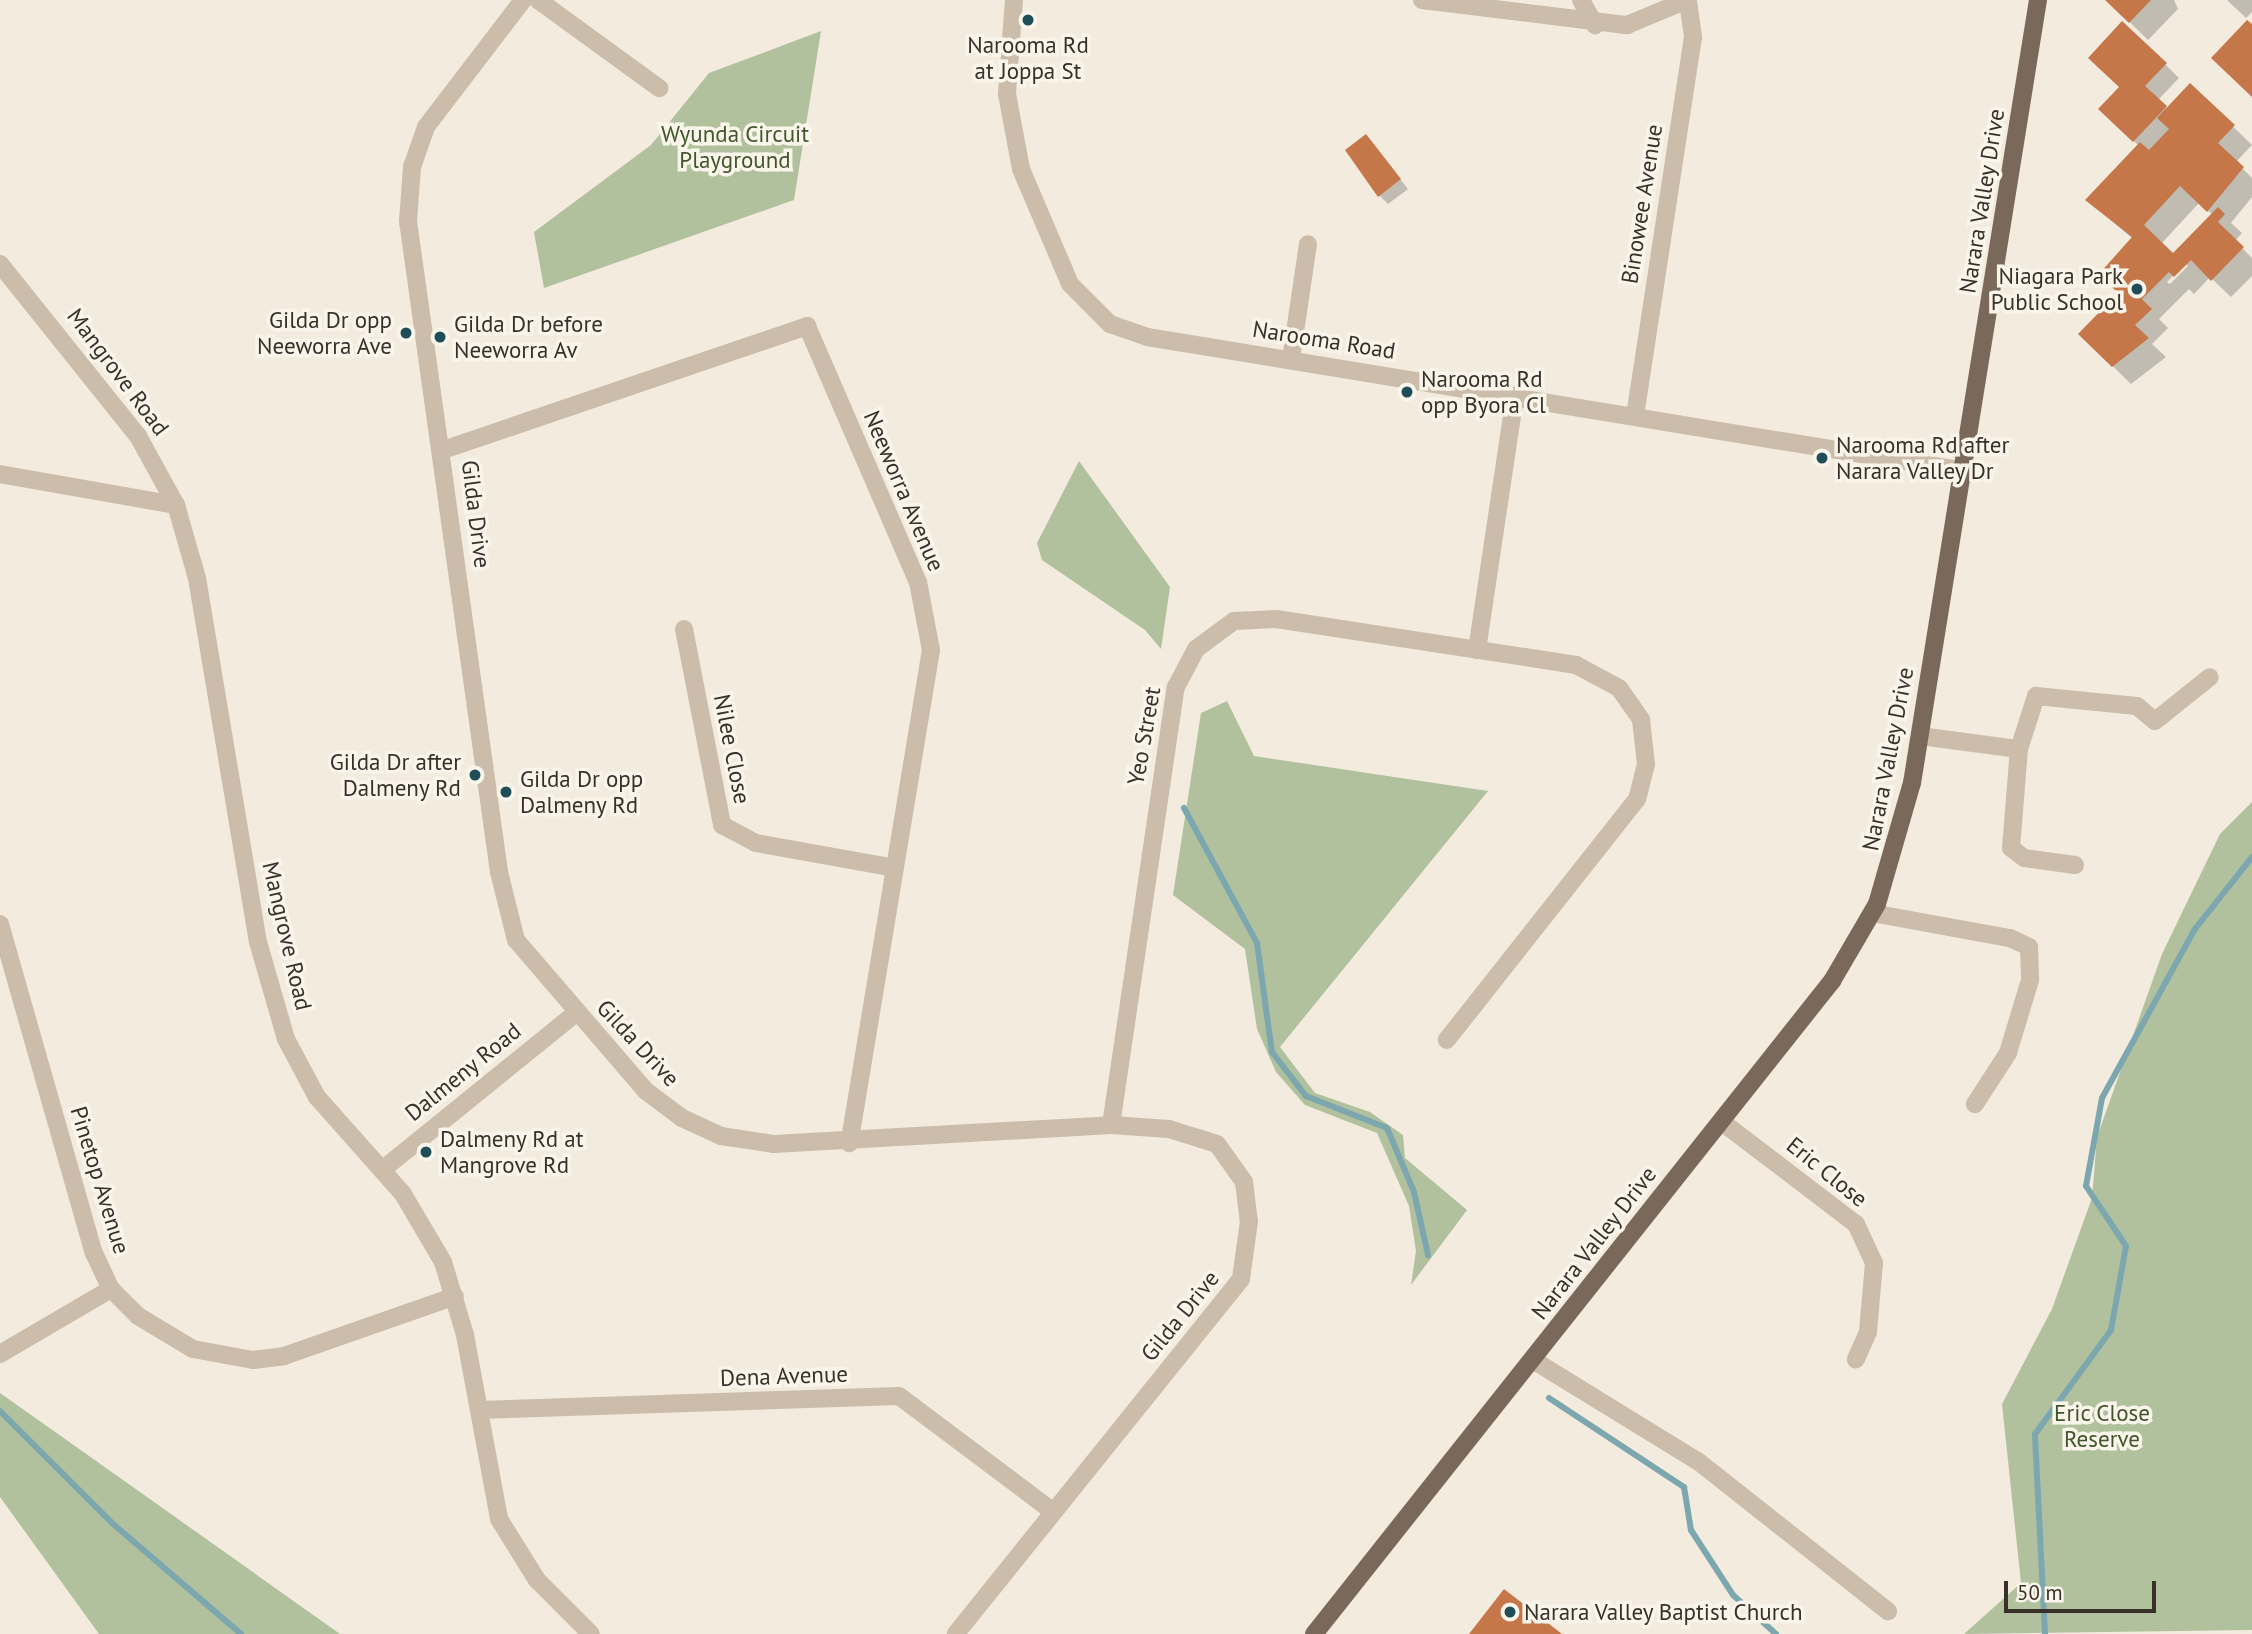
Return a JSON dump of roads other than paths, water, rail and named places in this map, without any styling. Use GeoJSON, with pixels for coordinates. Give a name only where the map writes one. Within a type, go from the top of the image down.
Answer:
{"type":"FeatureCollection","features":[{"type":"Feature","properties":{"kind":"main road","name":"Narara Valley Drive"},"geometry":{"type":"LineString","coordinates":[[1314,1634],[1832,981],[1872,913],[1903,829],[1920,736],[2038,0]]}},
{"type":"Feature","properties":{"kind":"street","name":"Gilda Drive"},"geometry":{"type":"LineString","coordinates":[[523,0],[437,108],[412,167],[408,222],[443,450],[507,918],[530,962],[646,1091],[702,1129],[742,1141],[849,1143],[1111,1125],[1168,1129],[1217,1144],[1244,1182],[1249,1221],[1241,1279],[1052,1511],[956,1634]]}},
{"type":"Feature","properties":{"kind":"street"},"geometry":{"type":"LineString","coordinates":[[538,0],[659,88]]}},
{"type":"Feature","properties":{"kind":"street","name":"Narooma Road"},"geometry":{"type":"LineString","coordinates":[[1014,0],[1006,75],[1016,146],[1080,299],[1128,332],[1964,471]]}},
{"type":"Feature","properties":{"kind":"street"},"geometry":{"type":"LineString","coordinates":[[1422,0],[1595,24],[1627,25],[1688,0]]}},
{"type":"Feature","properties":{"kind":"street"},"geometry":{"type":"LineString","coordinates":[[1581,0],[1595,24]]}},
{"type":"Feature","properties":{"kind":"street","name":"Binowee Avenue"},"geometry":{"type":"LineString","coordinates":[[1635,416],[1693,37],[1688,0]]}},
{"type":"Feature","properties":{"kind":"street"},"geometry":{"type":"LineString","coordinates":[[1291,359],[1308,244]]}},
{"type":"Feature","properties":{"kind":"street","name":"Mangrove Road"},"geometry":{"type":"LineString","coordinates":[[0,264],[138,436],[177,505],[197,578],[269,988],[286,1039],[317,1097],[382,1170],[424,1225],[455,1296],[499,1519],[537,1580],[591,1634]]}},
{"type":"Feature","properties":{"kind":"street","name":"Neeworra Avenue"},"geometry":{"type":"LineString","coordinates":[[443,450],[807,326],[918,582],[931,650],[849,1143]]}},
{"type":"Feature","properties":{"kind":"street"},"geometry":{"type":"LineString","coordinates":[[1477,650],[1515,396]]}},
{"type":"Feature","properties":{"kind":"street"},"geometry":{"type":"LineString","coordinates":[[0,474],[177,505]]}},
{"type":"Feature","properties":{"kind":"street","name":"Yeo Street"},"geometry":{"type":"LineString","coordinates":[[1111,1125],[1176,687],[1196,649],[1220,626],[1254,618],[1576,665],[1619,688],[1640,720],[1646,764],[1637,799],[1620,824],[1447,1040]]}},
{"type":"Feature","properties":{"kind":"street","name":"Nilee Close"},"geometry":{"type":"LineString","coordinates":[[684,629],[722,825],[756,843],[895,868]]}},
{"type":"Feature","properties":{"kind":"street"},"geometry":{"type":"LineString","coordinates":[[2075,865],[2013,855],[2009,833],[2020,749],[2036,696],[2137,705],[2155,721],[2210,677]]}},
{"type":"Feature","properties":{"kind":"street"},"geometry":{"type":"LineString","coordinates":[[1920,736],[2020,749]]}},
{"type":"Feature","properties":{"kind":"street"},"geometry":{"type":"LineString","coordinates":[[1872,913],[2010,938],[2029,947],[2031,980],[2008,1053],[1975,1104]]}},
{"type":"Feature","properties":{"kind":"street","name":"Pinetop Avenue"},"geometry":{"type":"LineString","coordinates":[[0,924],[81,1216],[111,1289],[138,1316],[194,1349],[253,1360],[284,1356],[455,1296]]}},
{"type":"Feature","properties":{"kind":"street","name":"Dalmeny Road"},"geometry":{"type":"LineString","coordinates":[[382,1170],[576,1013]]}},
{"type":"Feature","properties":{"kind":"street","name":"Eric Close"},"geometry":{"type":"LineString","coordinates":[[1722,1122],[1856,1224],[1874,1263],[1874,1300],[1856,1359]]}},
{"type":"Feature","properties":{"kind":"street"},"geometry":{"type":"LineString","coordinates":[[0,1354],[111,1289]]}},
{"type":"Feature","properties":{"kind":"street"},"geometry":{"type":"LineString","coordinates":[[1533,1360],[1699,1462],[1888,1611]]}},
{"type":"Feature","properties":{"kind":"street","name":"Dena Avenue"},"geometry":{"type":"LineString","coordinates":[[479,1410],[899,1396],[1052,1511]]}},
{"type":"Feature","properties":{"kind":"waterway"},"geometry":{"type":"LineString","coordinates":[[1184,808],[1257,943],[1272,1052],[1306,1096],[1387,1128],[1414,1192],[1428,1255]]}},
{"type":"Feature","properties":{"kind":"waterway"},"geometry":{"type":"LineString","coordinates":[[2045,1634],[2035,1434],[2111,1330],[2126,1246],[2086,1186],[2102,1098],[2195,929],[2252,857]]}},
{"type":"Feature","properties":{"kind":"waterway"},"geometry":{"type":"LineString","coordinates":[[1549,1398],[1684,1487],[1691,1530],[1733,1595],[1776,1634]]}},
{"type":"Feature","properties":{"kind":"waterway"},"geometry":{"type":"LineString","coordinates":[[0,1411],[112,1523],[241,1634]]}},
{"type":"Feature","properties":{"kind":"place","name":"Narooma Rd at Joppa St"},"geometry":{"type":"Point","coordinates":[1028,20]}},
{"type":"Feature","properties":{"kind":"place","name":"Niagara Park Public School"},"geometry":{"type":"Point","coordinates":[2137,289]}},
{"type":"Feature","properties":{"kind":"place","name":"Gilda Dr opp Neeworra Ave"},"geometry":{"type":"Point","coordinates":[406,333]}},
{"type":"Feature","properties":{"kind":"place","name":"Gilda Dr before Neeworra Av"},"geometry":{"type":"Point","coordinates":[440,337]}},
{"type":"Feature","properties":{"kind":"place","name":"Narooma Rd opp Byora Cl"},"geometry":{"type":"Point","coordinates":[1407,392]}},
{"type":"Feature","properties":{"kind":"place","name":"Narooma Rd after Narara Valley Dr"},"geometry":{"type":"Point","coordinates":[1822,458]}},
{"type":"Feature","properties":{"kind":"place","name":"Gilda Dr after Dalmeny Rd"},"geometry":{"type":"Point","coordinates":[475,775]}},
{"type":"Feature","properties":{"kind":"place","name":"Gilda Dr opp Dalmeny Rd"},"geometry":{"type":"Point","coordinates":[506,792]}},
{"type":"Feature","properties":{"kind":"place","name":"Dalmeny Rd at Mangrove Rd"},"geometry":{"type":"Point","coordinates":[426,1152]}},
{"type":"Feature","properties":{"kind":"place","name":"Narara Valley Baptist Church"},"geometry":{"type":"Point","coordinates":[1510,1612]}},
{"type":"Feature","properties":{"kind":"park label","name":"Wyunda Circuit Playground"},"geometry":{"type":"Point","coordinates":[735,147]}},
{"type":"Feature","properties":{"kind":"park label","name":"Eric Close Reserve"},"geometry":{"type":"Point","coordinates":[2102,1426]}}]}
